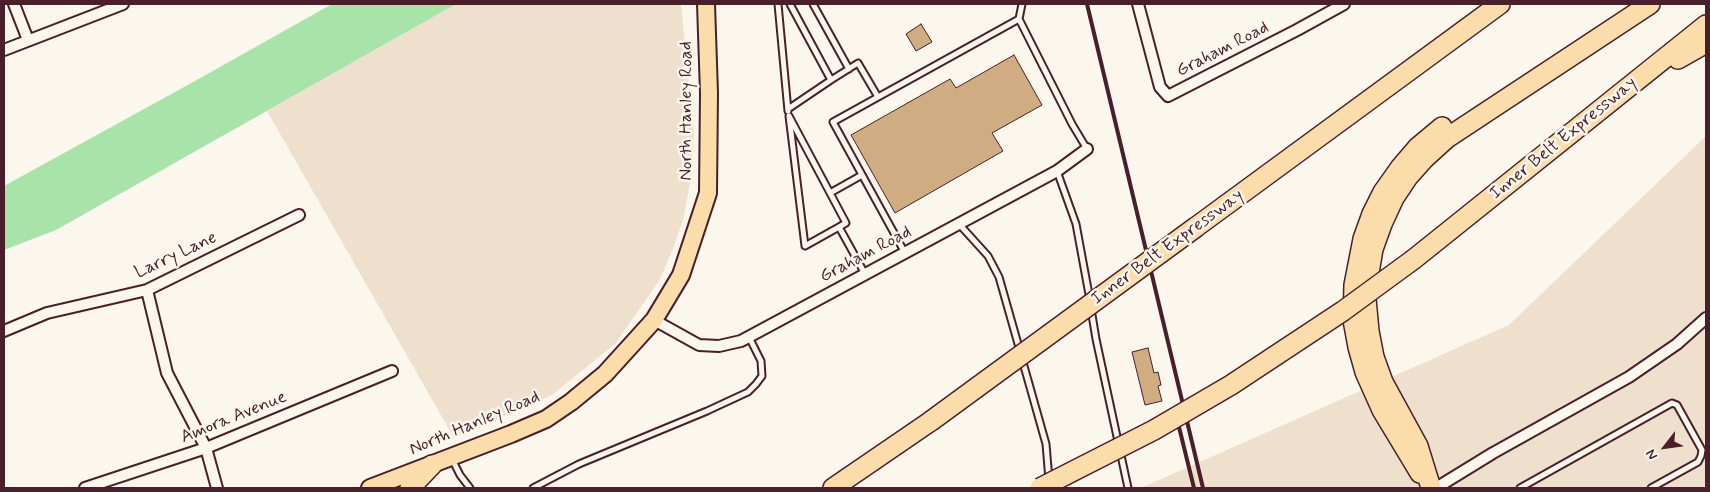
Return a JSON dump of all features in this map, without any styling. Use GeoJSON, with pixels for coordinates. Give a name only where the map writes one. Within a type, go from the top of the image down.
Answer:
{"type":"FeatureCollection","features":[{"type":"Feature","properties":{"kind":"highway","name":"Inner Belt Expressway"},"geometry":{"type":"LineString","coordinates":[[832,488],[938,416],[1500,4]]}},
{"type":"Feature","properties":{"kind":"highway"},"geometry":{"type":"LineString","coordinates":[[1430,488],[1382,410],[1358,347],[1353,320],[1354,285],[1363,239],[1372,214],[1383,192],[1400,168],[1418,147],[1440,128],[1626,4]]}},
{"type":"Feature","properties":{"kind":"highway"},"geometry":{"type":"LineString","coordinates":[[1430,488],[1418,446],[1383,382],[1374,357],[1369,331],[1366,299],[1369,273],[1382,224],[1394,198],[1408,177],[1425,158],[1448,138],[1650,4]]}},
{"type":"Feature","properties":{"kind":"highway","name":"Inner Belt Expressway"},"geometry":{"type":"LineString","coordinates":[[1040,488],[1154,430],[1224,389],[1314,331],[1414,259],[1706,25]]}},
{"type":"Feature","properties":{"kind":"highway"},"geometry":{"type":"LineString","coordinates":[[1630,87],[1706,43]]}},
{"type":"Feature","properties":{"kind":"highway"},"geometry":{"type":"LineString","coordinates":[[410,488],[432,465]]}},
{"type":"Feature","properties":{"kind":"main road","name":"North Hanley Road"},"geometry":{"type":"LineString","coordinates":[[370,488],[546,419],[571,402],[605,374],[654,320],[681,275],[708,194],[709,93],[706,4]]}},
{"type":"Feature","properties":{"kind":"street"},"geometry":{"type":"LineString","coordinates":[[14,4],[28,40]]}},
{"type":"Feature","properties":{"kind":"street"},"geometry":{"type":"LineString","coordinates":[[4,50],[123,4]]}},
{"type":"Feature","properties":{"kind":"street","name":"Graham Road"},"geometry":{"type":"LineString","coordinates":[[1138,4],[1160,87],[1168,96],[1344,4]]}},
{"type":"Feature","properties":{"kind":"street","name":"Graham Road"},"geometry":{"type":"LineString","coordinates":[[654,320],[699,345],[719,346],[741,341],[1056,171],[1087,149]]}},
{"type":"Feature","properties":{"kind":"street","name":"Larry Lane"},"geometry":{"type":"LineString","coordinates":[[4,331],[47,313],[147,290],[299,215]]}},
{"type":"Feature","properties":{"kind":"street"},"geometry":{"type":"LineString","coordinates":[[147,290],[167,373],[206,448],[217,488]]}},
{"type":"Feature","properties":{"kind":"street"},"geometry":{"type":"LineString","coordinates":[[1436,488],[1629,377],[1678,344],[1706,318]]}},
{"type":"Feature","properties":{"kind":"street","name":"Amora Avenue"},"geometry":{"type":"LineString","coordinates":[[86,488],[206,448],[392,371]]}},
{"type":"Feature","properties":{"kind":"lane"},"geometry":{"type":"LineString","coordinates":[[778,4],[788,109],[805,246],[846,222],[789,116]]}},
{"type":"Feature","properties":{"kind":"lane"},"geometry":{"type":"LineString","coordinates":[[790,4],[831,80]]}},
{"type":"Feature","properties":{"kind":"lane"},"geometry":{"type":"LineString","coordinates":[[813,4],[849,69]]}},
{"type":"Feature","properties":{"kind":"lane"},"geometry":{"type":"LineString","coordinates":[[1022,4],[1019,19],[1072,124],[1087,149]]}},
{"type":"Feature","properties":{"kind":"lane"},"geometry":{"type":"LineString","coordinates":[[905,253],[832,122],[1019,19]]}},
{"type":"Feature","properties":{"kind":"lane"},"geometry":{"type":"LineString","coordinates":[[788,109],[858,63],[878,97]]}},
{"type":"Feature","properties":{"kind":"lane"},"geometry":{"type":"LineString","coordinates":[[1056,171],[1076,224],[1096,340],[1128,488]]}},
{"type":"Feature","properties":{"kind":"lane"},"geometry":{"type":"LineString","coordinates":[[830,193],[862,175]]}},
{"type":"Feature","properties":{"kind":"lane"},"geometry":{"type":"LineString","coordinates":[[959,224],[988,256],[999,277],[1046,444],[1049,488]]}},
{"type":"Feature","properties":{"kind":"lane"},"geometry":{"type":"LineString","coordinates":[[839,227],[866,274]]}},
{"type":"Feature","properties":{"kind":"lane"},"geometry":{"type":"LineString","coordinates":[[533,488],[579,464],[748,392],[762,376],[761,361],[749,337]]}},
{"type":"Feature","properties":{"kind":"lane"},"geometry":{"type":"LineString","coordinates":[[1520,488],[1672,403],[1677,405],[1702,450],[1701,456],[1698,462],[1651,488]]}},
{"type":"Feature","properties":{"kind":"lane"},"geometry":{"type":"LineString","coordinates":[[451,457],[460,475],[470,488]]}},
{"type":"Feature","properties":{"kind":"shaded area"},"geometry":{"type":"Polygon","coordinates":[[[456,4],[681,4],[694,133],[691,178],[683,220],[673,249],[659,281],[615,344],[552,395],[454,438],[267,111],[456,4]]]}},
{"type":"Feature","properties":{"kind":"shaded area"},"geometry":{"type":"Polygon","coordinates":[[[1706,136],[1706,488],[1141,488],[1509,325],[1706,136]]]}},
{"type":"Feature","properties":{"kind":"green space"},"geometry":{"type":"Polygon","coordinates":[[[332,4],[456,4],[56,230],[4,250],[4,186],[332,4]]]}},
{"type":"Feature","properties":{"kind":"building"},"geometry":{"type":"Polygon","coordinates":[[[921,24],[932,42],[916,51],[906,34],[921,24]]]}},
{"type":"Feature","properties":{"kind":"building"},"geometry":{"type":"Polygon","coordinates":[[[1014,55],[1042,105],[992,133],[1003,151],[895,213],[851,135],[950,79],[956,88],[1014,55]]]}},
{"type":"Feature","properties":{"kind":"building"},"geometry":{"type":"Polygon","coordinates":[[[1148,348],[1154,373],[1158,372],[1161,385],[1158,386],[1162,401],[1145,405],[1132,352],[1148,348]]]}},
{"type":"Feature","properties":{"kind":"railway"},"geometry":{"type":"LineString","coordinates":[[1087,4],[1203,488]]}},
{"type":"Feature","properties":{"kind":"railway"},"geometry":{"type":"LineString","coordinates":[[1179,427],[1194,488]]}}]}
